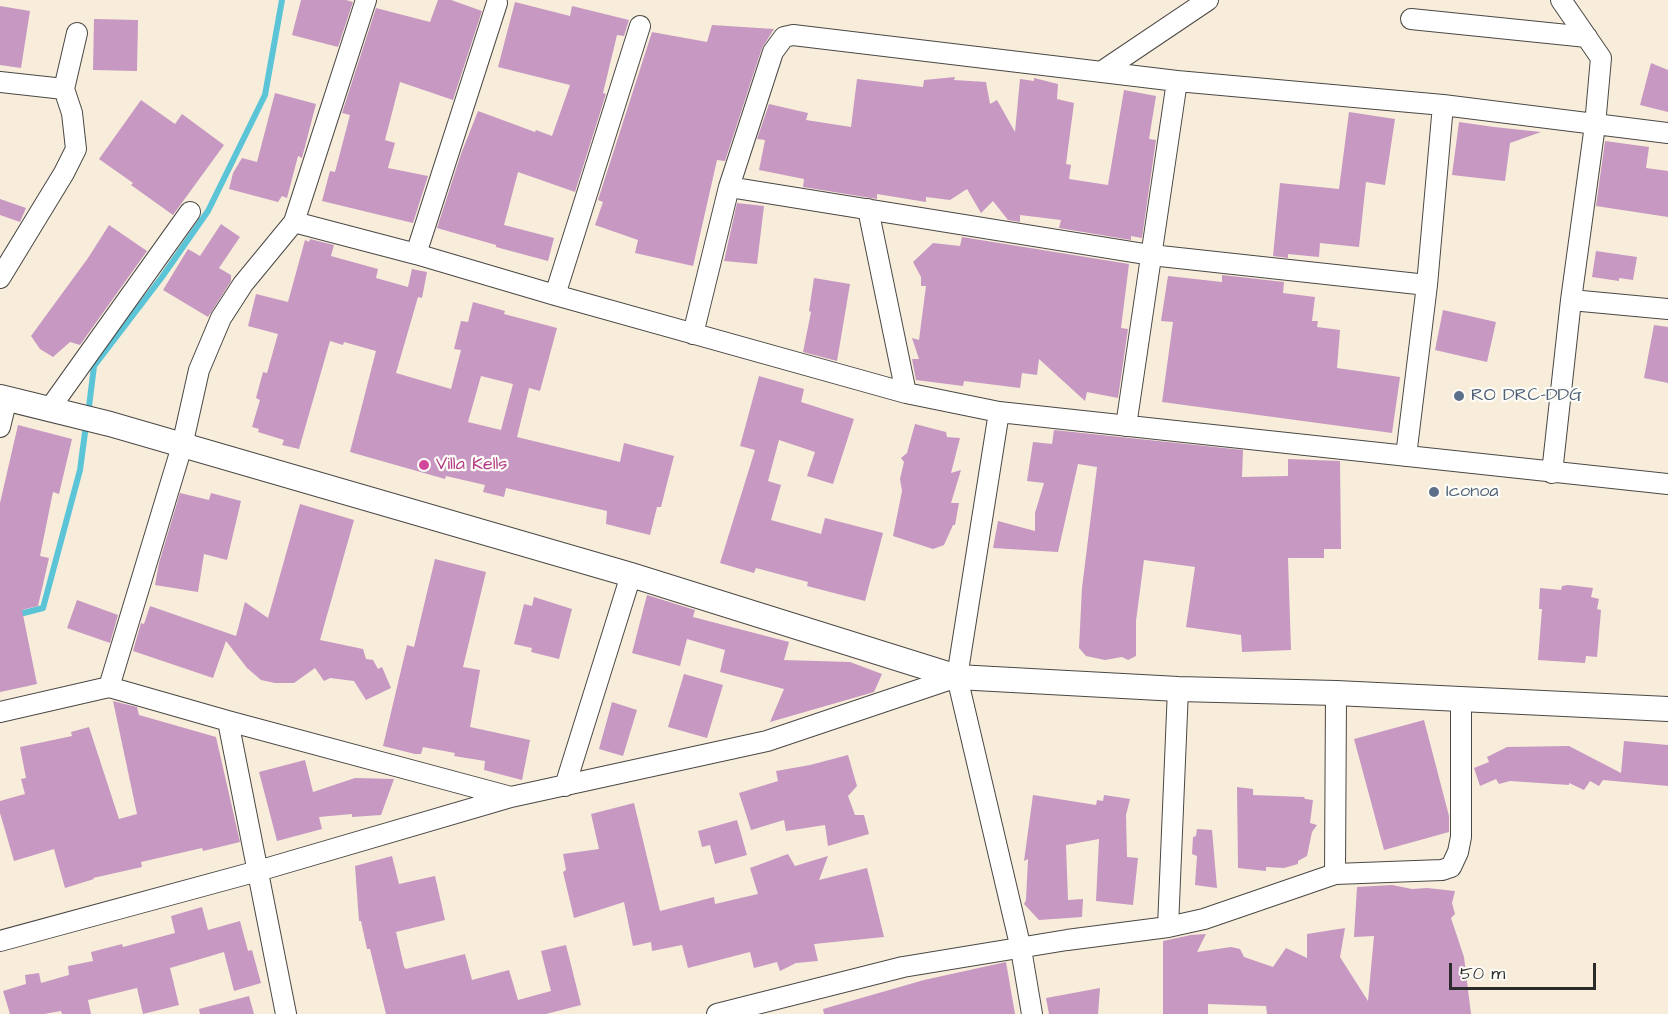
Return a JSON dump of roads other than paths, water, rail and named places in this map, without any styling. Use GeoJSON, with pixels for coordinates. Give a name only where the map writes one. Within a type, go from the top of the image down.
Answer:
{"type":"FeatureCollection","features":[{"type":"Feature","properties":{"kind":"street"},"geometry":{"type":"LineString","coordinates":[[109,687],[182,446],[199,370],[221,318],[243,284],[294,222],[366,0]]}},
{"type":"Feature","properties":{"kind":"street"},"geometry":{"type":"LineString","coordinates":[[1101,72],[1208,0]]}},
{"type":"Feature","properties":{"kind":"street"},"geometry":{"type":"LineString","coordinates":[[1552,473],[1601,58],[1561,0]]}},
{"type":"Feature","properties":{"kind":"street"},"geometry":{"type":"LineString","coordinates":[[416,254],[497,3]]}},
{"type":"Feature","properties":{"kind":"street"},"geometry":{"type":"LineString","coordinates":[[1411,19],[1587,37]]}},
{"type":"Feature","properties":{"kind":"street"},"geometry":{"type":"LineString","coordinates":[[555,296],[640,26]]}},
{"type":"Feature","properties":{"kind":"street"},"geometry":{"type":"LineString","coordinates":[[0,278],[64,173],[76,148],[72,113],[64,89],[77,33]]}},
{"type":"Feature","properties":{"kind":"street"},"geometry":{"type":"LineString","coordinates":[[693,334],[729,187],[774,52],[784,37],[793,35],[1177,81],[1443,105],[1668,133]]}},
{"type":"Feature","properties":{"kind":"street"},"geometry":{"type":"LineString","coordinates":[[0,81],[64,89]]}},
{"type":"Feature","properties":{"kind":"street"},"geometry":{"type":"LineString","coordinates":[[1126,426],[1177,81]]}},
{"type":"Feature","properties":{"kind":"street"},"geometry":{"type":"LineString","coordinates":[[1406,456],[1427,285],[1443,105]]}},
{"type":"Feature","properties":{"kind":"street"},"geometry":{"type":"LineString","coordinates":[[729,187],[1151,255],[1427,285]]}},
{"type":"Feature","properties":{"kind":"street"},"geometry":{"type":"LineString","coordinates":[[868,209],[906,393]]}},
{"type":"Feature","properties":{"kind":"street"},"geometry":{"type":"LineString","coordinates":[[55,409],[190,212]]}},
{"type":"Feature","properties":{"kind":"street"},"geometry":{"type":"LineString","coordinates":[[294,222],[416,254],[555,296],[906,393],[999,412],[1668,485]]}},
{"type":"Feature","properties":{"kind":"street"},"geometry":{"type":"LineString","coordinates":[[1571,300],[1668,309]]}},
{"type":"Feature","properties":{"kind":"street"},"geometry":{"type":"LineString","coordinates":[[0,427],[3,398],[55,409],[631,575],[957,677],[1178,689],[1336,693],[1668,709]]}},
{"type":"Feature","properties":{"kind":"street"},"geometry":{"type":"LineString","coordinates":[[999,412],[957,677],[1021,949],[1032,1014]]}},
{"type":"Feature","properties":{"kind":"street"},"geometry":{"type":"LineString","coordinates":[[564,786],[631,575]]}},
{"type":"Feature","properties":{"kind":"street"},"geometry":{"type":"LineString","coordinates":[[0,941],[258,871],[511,797],[767,741],[957,677]]}},
{"type":"Feature","properties":{"kind":"street"},"geometry":{"type":"LineString","coordinates":[[0,712],[109,687],[511,797]]}},
{"type":"Feature","properties":{"kind":"street"},"geometry":{"type":"LineString","coordinates":[[1168,927],[1178,689]]}},
{"type":"Feature","properties":{"kind":"street"},"geometry":{"type":"LineString","coordinates":[[1335,874],[1336,693]]}},
{"type":"Feature","properties":{"kind":"street"},"geometry":{"type":"LineString","coordinates":[[717,1014],[785,1006],[903,967],[1067,940],[1168,927],[1204,919],[1335,874],[1442,870],[1451,867],[1461,837],[1461,699]]}},
{"type":"Feature","properties":{"kind":"street"},"geometry":{"type":"LineString","coordinates":[[228,721],[286,1014]]}},
{"type":"Feature","properties":{"kind":"waterway"},"geometry":{"type":"LineString","coordinates":[[88,415],[94,366],[162,277],[208,211],[265,95],[282,0]]}},
{"type":"Feature","properties":{"kind":"waterway"},"geometry":{"type":"LineString","coordinates":[[0,619],[43,608],[80,470],[86,425]]}},
{"type":"Feature","properties":{"kind":"place","name":"RO DRC-DDG"},"geometry":{"type":"Point","coordinates":[1459,396]}},
{"type":"Feature","properties":{"kind":"place","name":"Villa Kells"},"geometry":{"type":"Point","coordinates":[424,465]}},
{"type":"Feature","properties":{"kind":"place","name":"Iconoa"},"geometry":{"type":"Point","coordinates":[1434,492]}}]}
